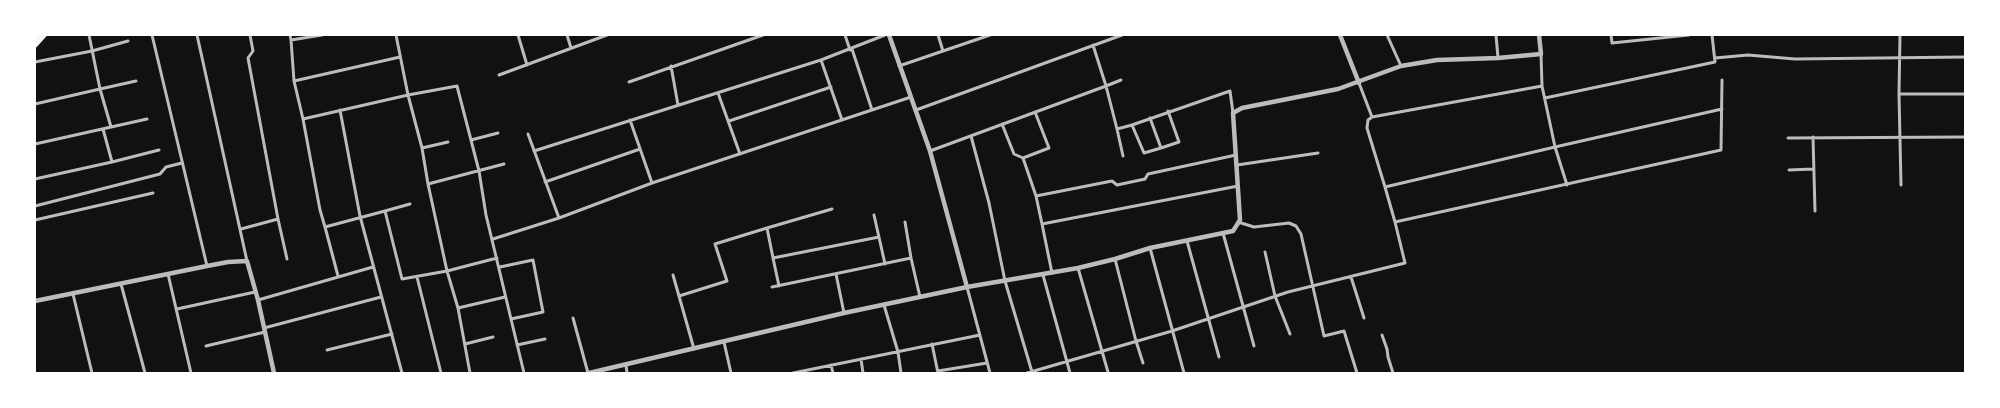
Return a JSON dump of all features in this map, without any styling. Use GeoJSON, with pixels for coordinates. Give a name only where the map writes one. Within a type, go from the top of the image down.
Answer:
{"type":"FeatureCollection","features":[{"type":"Feature","properties":{"kind":"highway"},"geometry":{"type":"LineString","coordinates":[[35,45],[44,35]]}},
{"type":"Feature","properties":{"kind":"street"},"geometry":{"type":"LineString","coordinates":[[89,35],[100,88],[111,127]]}},
{"type":"Feature","properties":{"kind":"street"},"geometry":{"type":"LineString","coordinates":[[152,35],[207,266]]}},
{"type":"Feature","properties":{"kind":"street"},"geometry":{"type":"LineString","coordinates":[[197,35],[274,373]]}},
{"type":"Feature","properties":{"kind":"street"},"geometry":{"type":"LineString","coordinates":[[250,35],[253,51],[248,58],[287,259]]}},
{"type":"Feature","properties":{"kind":"street"},"geometry":{"type":"LineString","coordinates":[[290,35],[294,81],[320,210],[338,276]]}},
{"type":"Feature","properties":{"kind":"street"},"geometry":{"type":"LineString","coordinates":[[291,40],[322,35]]}},
{"type":"Feature","properties":{"kind":"street"},"geometry":{"type":"LineString","coordinates":[[396,35],[408,95],[422,148],[446,272],[458,308],[470,373]]}},
{"type":"Feature","properties":{"kind":"street"},"geometry":{"type":"LineString","coordinates":[[518,35],[527,64]]}},
{"type":"Feature","properties":{"kind":"street"},"geometry":{"type":"LineString","coordinates":[[567,35],[571,48]]}},
{"type":"Feature","properties":{"kind":"street"},"geometry":{"type":"LineString","coordinates":[[499,75],[608,35]]}},
{"type":"Feature","properties":{"kind":"street"},"geometry":{"type":"LineString","coordinates":[[629,82],[763,35]]}},
{"type":"Feature","properties":{"kind":"street"},"geometry":{"type":"LineString","coordinates":[[845,35],[872,110]]}},
{"type":"Feature","properties":{"kind":"street"},"geometry":{"type":"LineString","coordinates":[[534,151],[822,60],[885,35]]}},
{"type":"Feature","properties":{"kind":"street"},"geometry":{"type":"LineString","coordinates":[[889,35],[930,151],[990,373]]}},
{"type":"Feature","properties":{"kind":"street"},"geometry":{"type":"LineString","coordinates":[[938,35],[943,51]]}},
{"type":"Feature","properties":{"kind":"street"},"geometry":{"type":"LineString","coordinates":[[899,66],[990,35]]}},
{"type":"Feature","properties":{"kind":"street"},"geometry":{"type":"LineString","coordinates":[[916,110],[1122,35]]}},
{"type":"Feature","properties":{"kind":"street"},"geometry":{"type":"LineString","coordinates":[[1340,35],[1372,117]]}},
{"type":"Feature","properties":{"kind":"street"},"geometry":{"type":"LineString","coordinates":[[1387,35],[1401,66]]}},
{"type":"Feature","properties":{"kind":"street"},"geometry":{"type":"LineString","coordinates":[[1496,35],[1498,58]]}},
{"type":"Feature","properties":{"kind":"street"},"geometry":{"type":"LineString","coordinates":[[1539,35],[1542,86],[1555,147],[1567,185]]}},
{"type":"Feature","properties":{"kind":"street"},"geometry":{"type":"LineString","coordinates":[[1611,35],[1612,43],[1689,35]]}},
{"type":"Feature","properties":{"kind":"street"},"geometry":{"type":"LineString","coordinates":[[1545,98],[1716,62],[1712,35]]}},
{"type":"Feature","properties":{"kind":"street"},"geometry":{"type":"LineString","coordinates":[[1900,35],[1899,137],[1901,184]]}},
{"type":"Feature","properties":{"kind":"street"},"geometry":{"type":"LineString","coordinates":[[35,62],[92,51],[128,41]]}},
{"type":"Feature","properties":{"kind":"street"},"geometry":{"type":"LineString","coordinates":[[1092,45],[1106,86],[1124,156]]}},
{"type":"Feature","properties":{"kind":"street"},"geometry":{"type":"LineString","coordinates":[[1233,113],[1242,108],[1338,89],[1359,83],[1401,66],[1437,60],[1498,58],[1540,54]]}},
{"type":"Feature","properties":{"kind":"street"},"geometry":{"type":"LineString","coordinates":[[1715,58],[1748,55],[1795,59],[1965,57]]}},
{"type":"Feature","properties":{"kind":"street"},"geometry":{"type":"LineString","coordinates":[[294,81],[400,57]]}},
{"type":"Feature","properties":{"kind":"street"},"geometry":{"type":"LineString","coordinates":[[822,60],[842,120]]}},
{"type":"Feature","properties":{"kind":"street"},"geometry":{"type":"LineString","coordinates":[[671,66],[678,105]]}},
{"type":"Feature","properties":{"kind":"street"},"geometry":{"type":"LineString","coordinates":[[930,151],[1121,80]]}},
{"type":"Feature","properties":{"kind":"street"},"geometry":{"type":"LineString","coordinates":[[1395,222],[1721,150],[1722,80]]}},
{"type":"Feature","properties":{"kind":"street"},"geometry":{"type":"LineString","coordinates":[[35,104],[136,81]]}},
{"type":"Feature","properties":{"kind":"street"},"geometry":{"type":"LineString","coordinates":[[303,119],[457,86],[479,171],[486,215],[524,373]]}},
{"type":"Feature","properties":{"kind":"street"},"geometry":{"type":"LineString","coordinates":[[729,121],[831,86]]}},
{"type":"Feature","properties":{"kind":"street"},"geometry":{"type":"LineString","coordinates":[[1027,373],[1136,342],[1244,308],[1275,296],[1405,263],[1367,128],[1368,120],[1372,117],[1542,86]]}},
{"type":"Feature","properties":{"kind":"street"},"geometry":{"type":"LineString","coordinates":[[573,318],[589,373],[694,350],[844,313],[967,287],[1078,268],[1150,248],[1233,231],[1240,220],[1239,186],[1230,91],[1117,129]]}},
{"type":"Feature","properties":{"kind":"street"},"geometry":{"type":"LineString","coordinates":[[718,93],[740,154]]}},
{"type":"Feature","properties":{"kind":"street"},"geometry":{"type":"LineString","coordinates":[[1899,94],[1965,94]]}},
{"type":"Feature","properties":{"kind":"street"},"geometry":{"type":"LineString","coordinates":[[493,239],[559,218],[652,183],[912,97]]}},
{"type":"Feature","properties":{"kind":"street"},"geometry":{"type":"LineString","coordinates":[[1385,187],[1722,109]]}},
{"type":"Feature","properties":{"kind":"street"},"geometry":{"type":"LineString","coordinates":[[340,110],[360,216],[402,373]]}},
{"type":"Feature","properties":{"kind":"street"},"geometry":{"type":"LineString","coordinates":[[1132,125],[1144,153],[1179,142],[1168,111]]}},
{"type":"Feature","properties":{"kind":"street"},"geometry":{"type":"LineString","coordinates":[[1002,124],[1014,154],[1023,158],[1049,148],[1035,112]]}},
{"type":"Feature","properties":{"kind":"street"},"geometry":{"type":"LineString","coordinates":[[35,144],[147,118]]}},
{"type":"Feature","properties":{"kind":"street"},"geometry":{"type":"LineString","coordinates":[[1150,118],[1161,148]]}},
{"type":"Feature","properties":{"kind":"street"},"geometry":{"type":"LineString","coordinates":[[630,120],[652,183]]}},
{"type":"Feature","properties":{"kind":"street"},"geometry":{"type":"LineString","coordinates":[[103,129],[112,162]]}},
{"type":"Feature","properties":{"kind":"street"},"geometry":{"type":"LineString","coordinates":[[471,140],[498,133]]}},
{"type":"Feature","properties":{"kind":"street"},"geometry":{"type":"LineString","coordinates":[[528,134],[559,218]]}},
{"type":"Feature","properties":{"kind":"street"},"geometry":{"type":"LineString","coordinates":[[971,136],[989,203],[1005,281],[1032,372]]}},
{"type":"Feature","properties":{"kind":"street"},"geometry":{"type":"LineString","coordinates":[[1788,138],[1965,136]]}},
{"type":"Feature","properties":{"kind":"street"},"geometry":{"type":"LineString","coordinates":[[1812,138],[1814,211]]}},
{"type":"Feature","properties":{"kind":"street"},"geometry":{"type":"LineString","coordinates":[[422,148],[448,142]]}},
{"type":"Feature","properties":{"kind":"street"},"geometry":{"type":"LineString","coordinates":[[546,182],[640,149]]}},
{"type":"Feature","properties":{"kind":"street"},"geometry":{"type":"LineString","coordinates":[[35,179],[158,150]]}},
{"type":"Feature","properties":{"kind":"street"},"geometry":{"type":"LineString","coordinates":[[1237,165],[1318,153]]}},
{"type":"Feature","properties":{"kind":"street"},"geometry":{"type":"LineString","coordinates":[[1036,196],[1112,181],[1116,185],[1145,179],[1148,174],[1236,155]]}},
{"type":"Feature","properties":{"kind":"street"},"geometry":{"type":"LineString","coordinates":[[1023,158],[1036,196],[1052,273]]}},
{"type":"Feature","properties":{"kind":"street"},"geometry":{"type":"LineString","coordinates":[[35,206],[160,174],[166,167],[182,163]]}},
{"type":"Feature","properties":{"kind":"street"},"geometry":{"type":"LineString","coordinates":[[428,184],[504,164]]}},
{"type":"Feature","properties":{"kind":"street"},"geometry":{"type":"LineString","coordinates":[[1789,170],[1813,169]]}},
{"type":"Feature","properties":{"kind":"street"},"geometry":{"type":"LineString","coordinates":[[1042,224],[1239,186]]}},
{"type":"Feature","properties":{"kind":"street"},"geometry":{"type":"LineString","coordinates":[[35,220],[154,193]]}},
{"type":"Feature","properties":{"kind":"street"},"geometry":{"type":"LineString","coordinates":[[325,227],[410,204]]}},
{"type":"Feature","properties":{"kind":"street"},"geometry":{"type":"LineString","coordinates":[[679,296],[727,281],[715,244],[832,209]]}},
{"type":"Feature","properties":{"kind":"street"},"geometry":{"type":"LineString","coordinates":[[385,211],[402,279],[446,272],[497,258]]}},
{"type":"Feature","properties":{"kind":"street"},"geometry":{"type":"LineString","coordinates":[[874,215],[885,264]]}},
{"type":"Feature","properties":{"kind":"street"},"geometry":{"type":"LineString","coordinates":[[241,229],[278,219]]}},
{"type":"Feature","properties":{"kind":"street"},"geometry":{"type":"LineString","coordinates":[[905,222],[920,297]]}},
{"type":"Feature","properties":{"kind":"street"},"geometry":{"type":"LineString","coordinates":[[1238,222],[1254,227],[1289,223],[1296,226],[1301,234],[1311,286],[1324,336],[1344,331],[1357,373]]}},
{"type":"Feature","properties":{"kind":"street"},"geometry":{"type":"LineString","coordinates":[[767,228],[780,286]]}},
{"type":"Feature","properties":{"kind":"street"},"geometry":{"type":"LineString","coordinates":[[1223,233],[1254,346]]}},
{"type":"Feature","properties":{"kind":"street"},"geometry":{"type":"LineString","coordinates":[[773,258],[879,237]]}},
{"type":"Feature","properties":{"kind":"street"},"geometry":{"type":"LineString","coordinates":[[1186,240],[1219,357]]}},
{"type":"Feature","properties":{"kind":"street"},"geometry":{"type":"LineString","coordinates":[[1150,248],[1184,373]]}},
{"type":"Feature","properties":{"kind":"street"},"geometry":{"type":"LineString","coordinates":[[1265,252],[1275,296],[1290,334]]}},
{"type":"Feature","properties":{"kind":"street"},"geometry":{"type":"LineString","coordinates":[[772,287],[912,258]]}},
{"type":"Feature","properties":{"kind":"street"},"geometry":{"type":"LineString","coordinates":[[1115,259],[1136,342],[1144,363]]}},
{"type":"Feature","properties":{"kind":"street"},"geometry":{"type":"LineString","coordinates":[[500,267],[533,260],[543,312],[510,319]]}},
{"type":"Feature","properties":{"kind":"street"},"geometry":{"type":"LineString","coordinates":[[35,301],[228,262],[247,261]]}},
{"type":"Feature","properties":{"kind":"street"},"geometry":{"type":"LineString","coordinates":[[258,300],[373,266]]}},
{"type":"Feature","properties":{"kind":"street"},"geometry":{"type":"LineString","coordinates":[[1078,268],[1108,372]]}},
{"type":"Feature","properties":{"kind":"street"},"geometry":{"type":"LineString","coordinates":[[168,274],[191,373]]}},
{"type":"Feature","properties":{"kind":"street"},"geometry":{"type":"LineString","coordinates":[[836,274],[844,313]]}},
{"type":"Feature","properties":{"kind":"street"},"geometry":{"type":"LineString","coordinates":[[673,275],[694,350]]}},
{"type":"Feature","properties":{"kind":"street"},"geometry":{"type":"LineString","coordinates":[[1043,275],[1070,373]]}},
{"type":"Feature","properties":{"kind":"street"},"geometry":{"type":"LineString","coordinates":[[417,277],[441,373]]}},
{"type":"Feature","properties":{"kind":"street"},"geometry":{"type":"LineString","coordinates":[[1351,277],[1364,318]]}},
{"type":"Feature","properties":{"kind":"street"},"geometry":{"type":"LineString","coordinates":[[121,284],[145,373]]}},
{"type":"Feature","properties":{"kind":"street"},"geometry":{"type":"LineString","coordinates":[[177,309],[255,292]]}},
{"type":"Feature","properties":{"kind":"street"},"geometry":{"type":"LineString","coordinates":[[73,294],[92,373]]}},
{"type":"Feature","properties":{"kind":"street"},"geometry":{"type":"LineString","coordinates":[[206,346],[381,297]]}},
{"type":"Feature","properties":{"kind":"street"},"geometry":{"type":"LineString","coordinates":[[458,308],[506,297]]}},
{"type":"Feature","properties":{"kind":"street"},"geometry":{"type":"LineString","coordinates":[[884,305],[898,352],[901,373]]}},
{"type":"Feature","properties":{"kind":"street"},"geometry":{"type":"LineString","coordinates":[[327,350],[392,334]]}},
{"type":"Feature","properties":{"kind":"street"},"geometry":{"type":"LineString","coordinates":[[793,373],[980,335]]}},
{"type":"Feature","properties":{"kind":"street"},"geometry":{"type":"LineString","coordinates":[[1382,335],[1393,373]]}},
{"type":"Feature","properties":{"kind":"street"},"geometry":{"type":"LineString","coordinates":[[465,344],[493,337]]}},
{"type":"Feature","properties":{"kind":"street"},"geometry":{"type":"LineString","coordinates":[[516,345],[545,339]]}},
{"type":"Feature","properties":{"kind":"street"},"geometry":{"type":"LineString","coordinates":[[724,342],[731,373]]}},
{"type":"Feature","properties":{"kind":"street"},"geometry":{"type":"LineString","coordinates":[[932,344],[938,372],[987,363]]}},
{"type":"Feature","properties":{"kind":"street"},"geometry":{"type":"LineString","coordinates":[[861,359],[863,373]]}},
{"type":"Feature","properties":{"kind":"street"},"geometry":{"type":"LineString","coordinates":[[830,364],[833,373]]}},
{"type":"Feature","properties":{"kind":"street"},"geometry":{"type":"LineString","coordinates":[[626,365],[627,373]]}}]}
